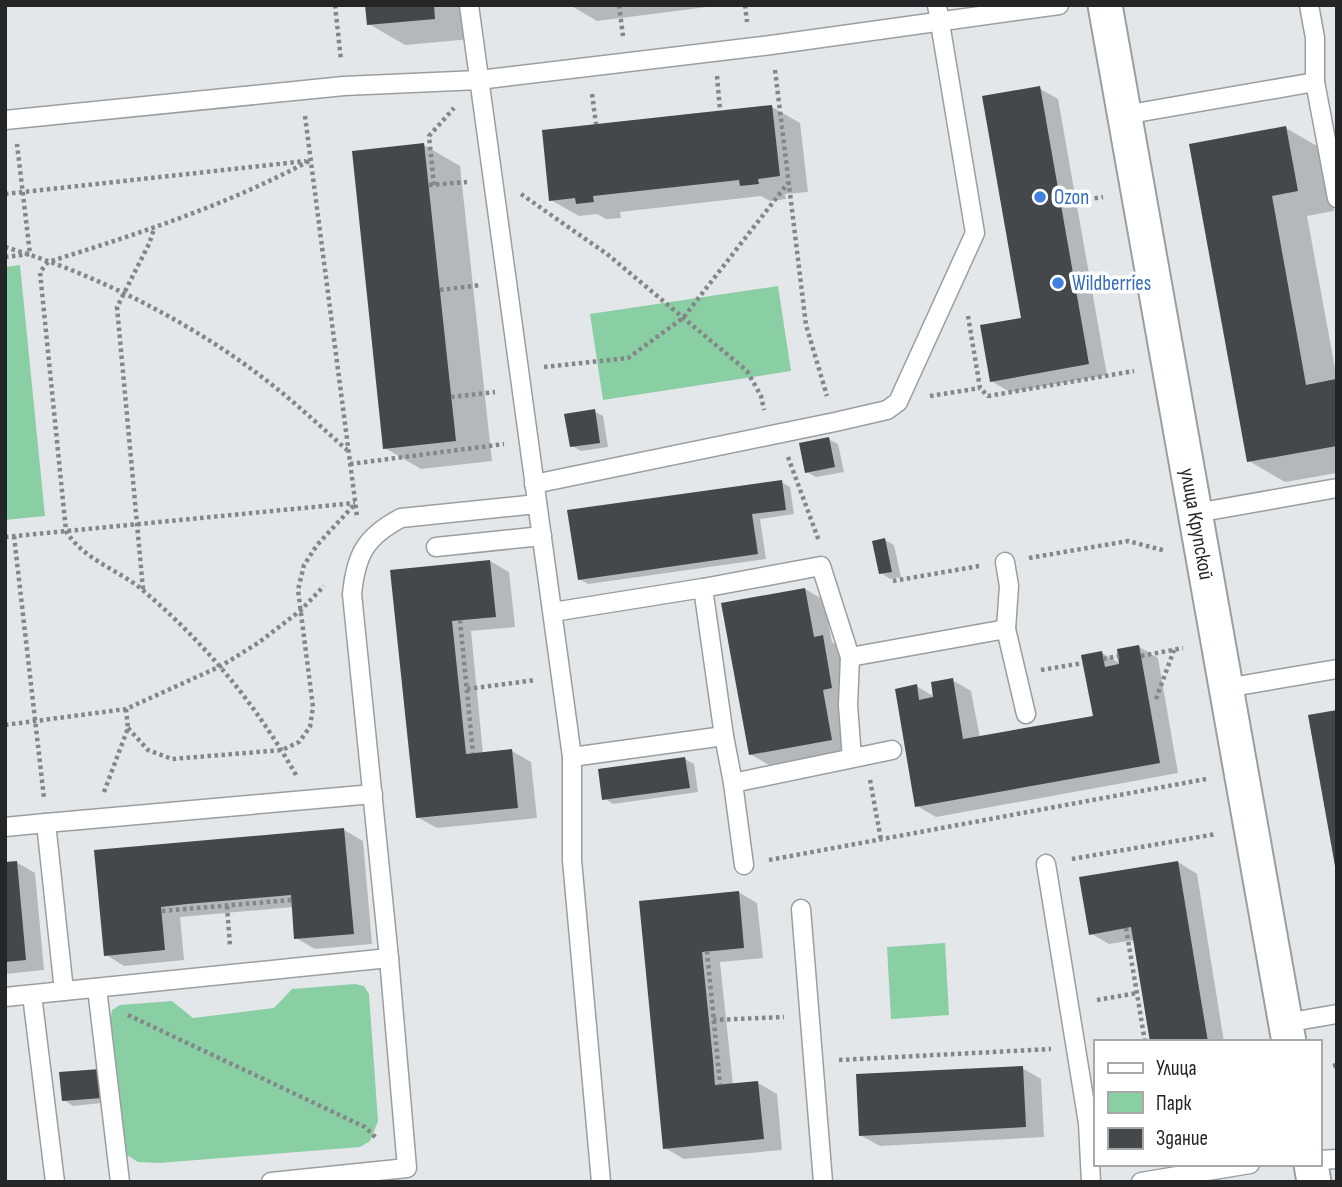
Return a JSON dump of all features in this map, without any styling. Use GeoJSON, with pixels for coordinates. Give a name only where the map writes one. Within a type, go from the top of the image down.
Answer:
{"type":"FeatureCollection","features":[{"type":"Feature","properties":{"kind":"street","name":"улица Крупской"},"geometry":{"type":"LineString","coordinates":[[1105,5],[1287,1032]]}},
{"type":"Feature","properties":{"kind":"lane"},"geometry":{"type":"LineString","coordinates":[[469,5],[572,757],[572,860],[601,1182]]}},
{"type":"Feature","properties":{"kind":"lane"},"geometry":{"type":"LineString","coordinates":[[10,120],[344,86],[479,80],[771,45],[938,13],[1059,5]]}},
{"type":"Feature","properties":{"kind":"lane"},"geometry":{"type":"LineString","coordinates":[[1309,5],[1315,38],[1315,82],[1337,198]]}},
{"type":"Feature","properties":{"kind":"lane"},"geometry":{"type":"LineString","coordinates":[[534,484],[835,422],[887,410],[898,402],[975,233],[938,13]]}},
{"type":"Feature","properties":{"kind":"lane"},"geometry":{"type":"LineString","coordinates":[[1124,115],[1315,82]]}},
{"type":"Feature","properties":{"kind":"lane"},"geometry":{"type":"LineString","coordinates":[[1196,513],[1337,488]]}},
{"type":"Feature","properties":{"kind":"lane"},"geometry":{"type":"LineString","coordinates":[[271,1182],[409,1175],[352,594],[354,568],[364,547],[382,528],[401,519],[537,503]]}},
{"type":"Feature","properties":{"kind":"lane"},"geometry":{"type":"LineString","coordinates":[[436,547],[542,536]]}},
{"type":"Feature","properties":{"kind":"lane"},"geometry":{"type":"LineString","coordinates":[[1005,562],[1009,586],[1006,629],[1026,713]]}},
{"type":"Feature","properties":{"kind":"lane"},"geometry":{"type":"LineString","coordinates":[[553,612],[703,589],[821,566],[850,657],[848,705],[859,757]]}},
{"type":"Feature","properties":{"kind":"lane"},"geometry":{"type":"LineString","coordinates":[[703,589],[744,865]]}},
{"type":"Feature","properties":{"kind":"lane"},"geometry":{"type":"LineString","coordinates":[[850,657],[1006,629]]}},
{"type":"Feature","properties":{"kind":"lane"},"geometry":{"type":"LineString","coordinates":[[1226,688],[1337,669]]}},
{"type":"Feature","properties":{"kind":"lane"},"geometry":{"type":"LineString","coordinates":[[572,757],[724,736]]}},
{"type":"Feature","properties":{"kind":"lane"},"geometry":{"type":"LineString","coordinates":[[733,783],[892,750]]}},
{"type":"Feature","properties":{"kind":"lane"},"geometry":{"type":"LineString","coordinates":[[5,827],[373,794]]}},
{"type":"Feature","properties":{"kind":"lane"},"geometry":{"type":"LineString","coordinates":[[46,823],[64,991]]}},
{"type":"Feature","properties":{"kind":"lane"},"geometry":{"type":"LineString","coordinates":[[1046,864],[1088,1123],[1091,1182]]}},
{"type":"Feature","properties":{"kind":"lane"},"geometry":{"type":"LineString","coordinates":[[801,909],[823,1182]]}},
{"type":"Feature","properties":{"kind":"lane"},"geometry":{"type":"LineString","coordinates":[[5,997],[64,991],[98,995],[233,972],[389,958]]}},
{"type":"Feature","properties":{"kind":"lane"},"geometry":{"type":"LineString","coordinates":[[32,995],[55,1182]]}},
{"type":"Feature","properties":{"kind":"lane"},"geometry":{"type":"LineString","coordinates":[[98,995],[120,1182]]}},
{"type":"Feature","properties":{"kind":"lane"},"geometry":{"type":"LineString","coordinates":[[1287,1032],[1337,1014]]}},
{"type":"Feature","properties":{"kind":"lane"},"geometry":{"type":"LineString","coordinates":[[1141,1182],[1238,1166]]}},
{"type":"Feature","properties":{"kind":"path"},"geometry":{"type":"LineString","coordinates":[[335,5],[344,86]]}},
{"type":"Feature","properties":{"kind":"path"},"geometry":{"type":"LineString","coordinates":[[771,45],[806,326],[835,422]]}},
{"type":"Feature","properties":{"kind":"path"},"geometry":{"type":"LineString","coordinates":[[479,80],[429,136],[431,185],[493,179],[526,197],[607,254],[747,371],[761,396],[820,544],[821,566]]}},
{"type":"Feature","properties":{"kind":"path"},"geometry":{"type":"LineString","coordinates":[[302,90],[355,503],[364,547]]}},
{"type":"Feature","properties":{"kind":"path"},"geometry":{"type":"LineString","coordinates":[[10,120],[23,192],[30,254]]}},
{"type":"Feature","properties":{"kind":"path"},"geometry":{"type":"LineString","coordinates":[[5,194],[311,160]]}},
{"type":"Feature","properties":{"kind":"path"},"geometry":{"type":"LineString","coordinates":[[311,160],[279,177],[154,229],[48,262],[40,272],[66,531],[72,541],[85,552],[143,590],[185,627],[221,666],[282,750],[311,800]]}},
{"type":"Feature","properties":{"kind":"path"},"geometry":{"type":"LineString","coordinates":[[519,370],[628,358],[683,318],[788,183]]}},
{"type":"Feature","properties":{"kind":"path"},"geometry":{"type":"LineString","coordinates":[[1060,204],[1104,197]]}},
{"type":"Feature","properties":{"kind":"path"},"geometry":{"type":"LineString","coordinates":[[143,590],[117,307],[154,229]]}},
{"type":"Feature","properties":{"kind":"path"},"geometry":{"type":"LineString","coordinates":[[5,247],[30,254],[123,293],[197,332],[258,373],[348,451]]}},
{"type":"Feature","properties":{"kind":"path"},"geometry":{"type":"LineString","coordinates":[[5,257],[30,254]]}},
{"type":"Feature","properties":{"kind":"path"},"geometry":{"type":"LineString","coordinates":[[960,267],[981,388],[988,396],[1134,371]]}},
{"type":"Feature","properties":{"kind":"path"},"geometry":{"type":"LineString","coordinates":[[440,290],[507,282]]}},
{"type":"Feature","properties":{"kind":"path"},"geometry":{"type":"LineString","coordinates":[[898,402],[981,388]]}},
{"type":"Feature","properties":{"kind":"path"},"geometry":{"type":"LineString","coordinates":[[451,397],[522,389]]}},
{"type":"Feature","properties":{"kind":"path"},"geometry":{"type":"LineString","coordinates":[[350,464],[529,441]]}},
{"type":"Feature","properties":{"kind":"path"},"geometry":{"type":"LineString","coordinates":[[5,537],[355,503]]}},
{"type":"Feature","properties":{"kind":"path"},"geometry":{"type":"LineString","coordinates":[[128,728],[148,750],[172,759],[282,750],[299,742],[310,727],[313,707],[298,590],[304,565],[317,545],[355,503]]}},
{"type":"Feature","properties":{"kind":"path"},"geometry":{"type":"LineString","coordinates":[[14,536],[46,823]]}},
{"type":"Feature","properties":{"kind":"path"},"geometry":{"type":"LineString","coordinates":[[5,725],[126,709],[221,666],[258,643],[300,611],[332,578],[354,568]]}},
{"type":"Feature","properties":{"kind":"path"},"geometry":{"type":"LineString","coordinates":[[460,620],[473,753]]}},
{"type":"Feature","properties":{"kind":"path"},"geometry":{"type":"LineString","coordinates":[[1141,656],[1183,648]]}},
{"type":"Feature","properties":{"kind":"path"},"geometry":{"type":"LineString","coordinates":[[1156,699],[1174,650]]}},
{"type":"Feature","properties":{"kind":"path"},"geometry":{"type":"LineString","coordinates":[[1103,659],[1118,656]]}},
{"type":"Feature","properties":{"kind":"path"},"geometry":{"type":"LineString","coordinates":[[1052,668],[1083,663]]}},
{"type":"Feature","properties":{"kind":"path"},"geometry":{"type":"LineString","coordinates":[[467,689],[561,677]]}},
{"type":"Feature","properties":{"kind":"path"},"geometry":{"type":"LineString","coordinates":[[93,819],[128,728],[126,709]]}},
{"type":"Feature","properties":{"kind":"path"},"geometry":{"type":"LineString","coordinates":[[859,757],[881,840]]}},
{"type":"Feature","properties":{"kind":"path"},"geometry":{"type":"LineString","coordinates":[[744,865],[1206,779]]}},
{"type":"Feature","properties":{"kind":"path"},"geometry":{"type":"LineString","coordinates":[[1046,864],[1216,834]]}},
{"type":"Feature","properties":{"kind":"path"},"geometry":{"type":"LineString","coordinates":[[162,911],[291,900]]}},
{"type":"Feature","properties":{"kind":"path"},"geometry":{"type":"LineString","coordinates":[[227,905],[233,972]]}},
{"type":"Feature","properties":{"kind":"path"},"geometry":{"type":"LineString","coordinates":[[1126,928],[1145,1040]]}},
{"type":"Feature","properties":{"kind":"path"},"geometry":{"type":"LineString","coordinates":[[707,951],[720,1084]]}},
{"type":"Feature","properties":{"kind":"path"},"geometry":{"type":"LineString","coordinates":[[1069,1005],[1137,993]]}},
{"type":"Feature","properties":{"kind":"path"},"geometry":{"type":"LineString","coordinates":[[98,995],[365,1127],[409,1175]]}},
{"type":"Feature","properties":{"kind":"path"},"geometry":{"type":"LineString","coordinates":[[713,1020],[810,1017]]}},
{"type":"Feature","properties":{"kind":"path"},"geometry":{"type":"LineString","coordinates":[[813,1062],[1076,1047]]}},
{"type":"Feature","properties":{"kind":"green space"},"geometry":{"type":"Polygon","coordinates":[[[20,265],[45,516],[5,520],[5,267],[20,265]]]}},
{"type":"Feature","properties":{"kind":"green space"},"geometry":{"type":"Polygon","coordinates":[[[778,286],[791,371],[603,400],[590,314],[778,286]]]}},
{"type":"Feature","properties":{"kind":"green space"},"geometry":{"type":"Polygon","coordinates":[[[945,943],[949,1015],[891,1019],[887,947],[945,943]]]}},
{"type":"Feature","properties":{"kind":"green space"},"geometry":{"type":"Polygon","coordinates":[[[355,984],[364,986],[369,994],[378,1121],[370,1141],[360,1147],[159,1163],[138,1162],[127,1155],[110,1023],[112,1010],[120,1005],[172,1001],[193,1018],[274,1008],[292,989],[355,984]]]}},
{"type":"Feature","properties":{"kind":"building"},"geometry":{"type":"Polygon","coordinates":[[[365,5],[434,5],[435,19],[367,25],[365,5]]]}},
{"type":"Feature","properties":{"kind":"building"},"geometry":{"type":"Polygon","coordinates":[[[1040,86],[1089,364],[990,382],[980,325],[1021,318],[982,96],[1040,86]]]}},
{"type":"Feature","properties":{"kind":"building"},"geometry":{"type":"Polygon","coordinates":[[[772,105],[780,176],[758,179],[759,184],[740,186],[739,180],[593,196],[594,202],[576,204],[575,198],[549,201],[542,130],[772,105]]]}},
{"type":"Feature","properties":{"kind":"building"},"geometry":{"type":"Polygon","coordinates":[[[1286,126],[1298,191],[1272,196],[1306,385],[1336,379],[1337,446],[1247,462],[1189,144],[1286,126]]]}},
{"type":"Feature","properties":{"kind":"building"},"geometry":{"type":"Polygon","coordinates":[[[424,143],[456,441],[383,449],[352,151],[424,143]]]}},
{"type":"Feature","properties":{"kind":"building"},"geometry":{"type":"Polygon","coordinates":[[[595,409],[600,443],[570,447],[564,414],[595,409]]]}},
{"type":"Feature","properties":{"kind":"building"},"geometry":{"type":"Polygon","coordinates":[[[829,437],[835,467],[805,473],[799,443],[829,437]]]}},
{"type":"Feature","properties":{"kind":"building"},"geometry":{"type":"Polygon","coordinates":[[[782,480],[786,510],[752,514],[758,554],[578,580],[567,510],[782,480]]]}},
{"type":"Feature","properties":{"kind":"building"},"geometry":{"type":"Polygon","coordinates":[[[885,538],[892,572],[879,574],[872,541],[885,538]]]}},
{"type":"Feature","properties":{"kind":"building"},"geometry":{"type":"Polygon","coordinates":[[[490,560],[496,617],[452,621],[466,754],[512,749],[518,808],[416,818],[390,570],[490,560]]]}},
{"type":"Feature","properties":{"kind":"building"},"geometry":{"type":"Polygon","coordinates":[[[805,588],[814,637],[823,635],[832,688],[823,690],[832,740],[749,755],[721,603],[805,588]]]}},
{"type":"Feature","properties":{"kind":"building"},"geometry":{"type":"Polygon","coordinates":[[[1139,645],[1160,763],[915,807],[895,689],[917,684],[919,700],[933,697],[931,682],[953,678],[963,739],[1093,716],[1081,655],[1102,651],[1105,667],[1119,664],[1117,649],[1139,645]]]}},
{"type":"Feature","properties":{"kind":"building"},"geometry":{"type":"Polygon","coordinates":[[[1337,710],[1337,866],[1335,866],[1308,715],[1337,710]]]}},
{"type":"Feature","properties":{"kind":"building"},"geometry":{"type":"Polygon","coordinates":[[[685,757],[690,788],[602,800],[598,769],[685,757]]]}},
{"type":"Feature","properties":{"kind":"building"},"geometry":{"type":"Polygon","coordinates":[[[344,828],[354,934],[294,939],[291,895],[187,904],[161,907],[165,950],[104,956],[94,850],[344,828]]]}},
{"type":"Feature","properties":{"kind":"building"},"geometry":{"type":"Polygon","coordinates":[[[17,861],[26,960],[5,962],[5,862],[17,861]]]}},
{"type":"Feature","properties":{"kind":"building"},"geometry":{"type":"Polygon","coordinates":[[[1178,861],[1208,1040],[1150,1040],[1131,927],[1089,935],[1079,877],[1178,861]]]}},
{"type":"Feature","properties":{"kind":"building"},"geometry":{"type":"Polygon","coordinates":[[[739,891],[744,948],[702,952],[715,1085],[758,1081],[764,1139],[663,1149],[639,901],[739,891]]]}},
{"type":"Feature","properties":{"kind":"building"},"geometry":{"type":"Polygon","coordinates":[[[1023,1066],[1026,1127],[859,1136],[856,1074],[1023,1066]]]}},
{"type":"Feature","properties":{"kind":"building"},"geometry":{"type":"Polygon","coordinates":[[[100,1069],[102,1098],[62,1101],[59,1072],[100,1069]]]}},
{"type":"Feature","properties":{"kind":"place","name":"Ozon"},"geometry":{"type":"Point","coordinates":[1040,197]}},
{"type":"Feature","properties":{"kind":"place","name":"Wildberries"},"geometry":{"type":"Point","coordinates":[1058,283]}}]}
